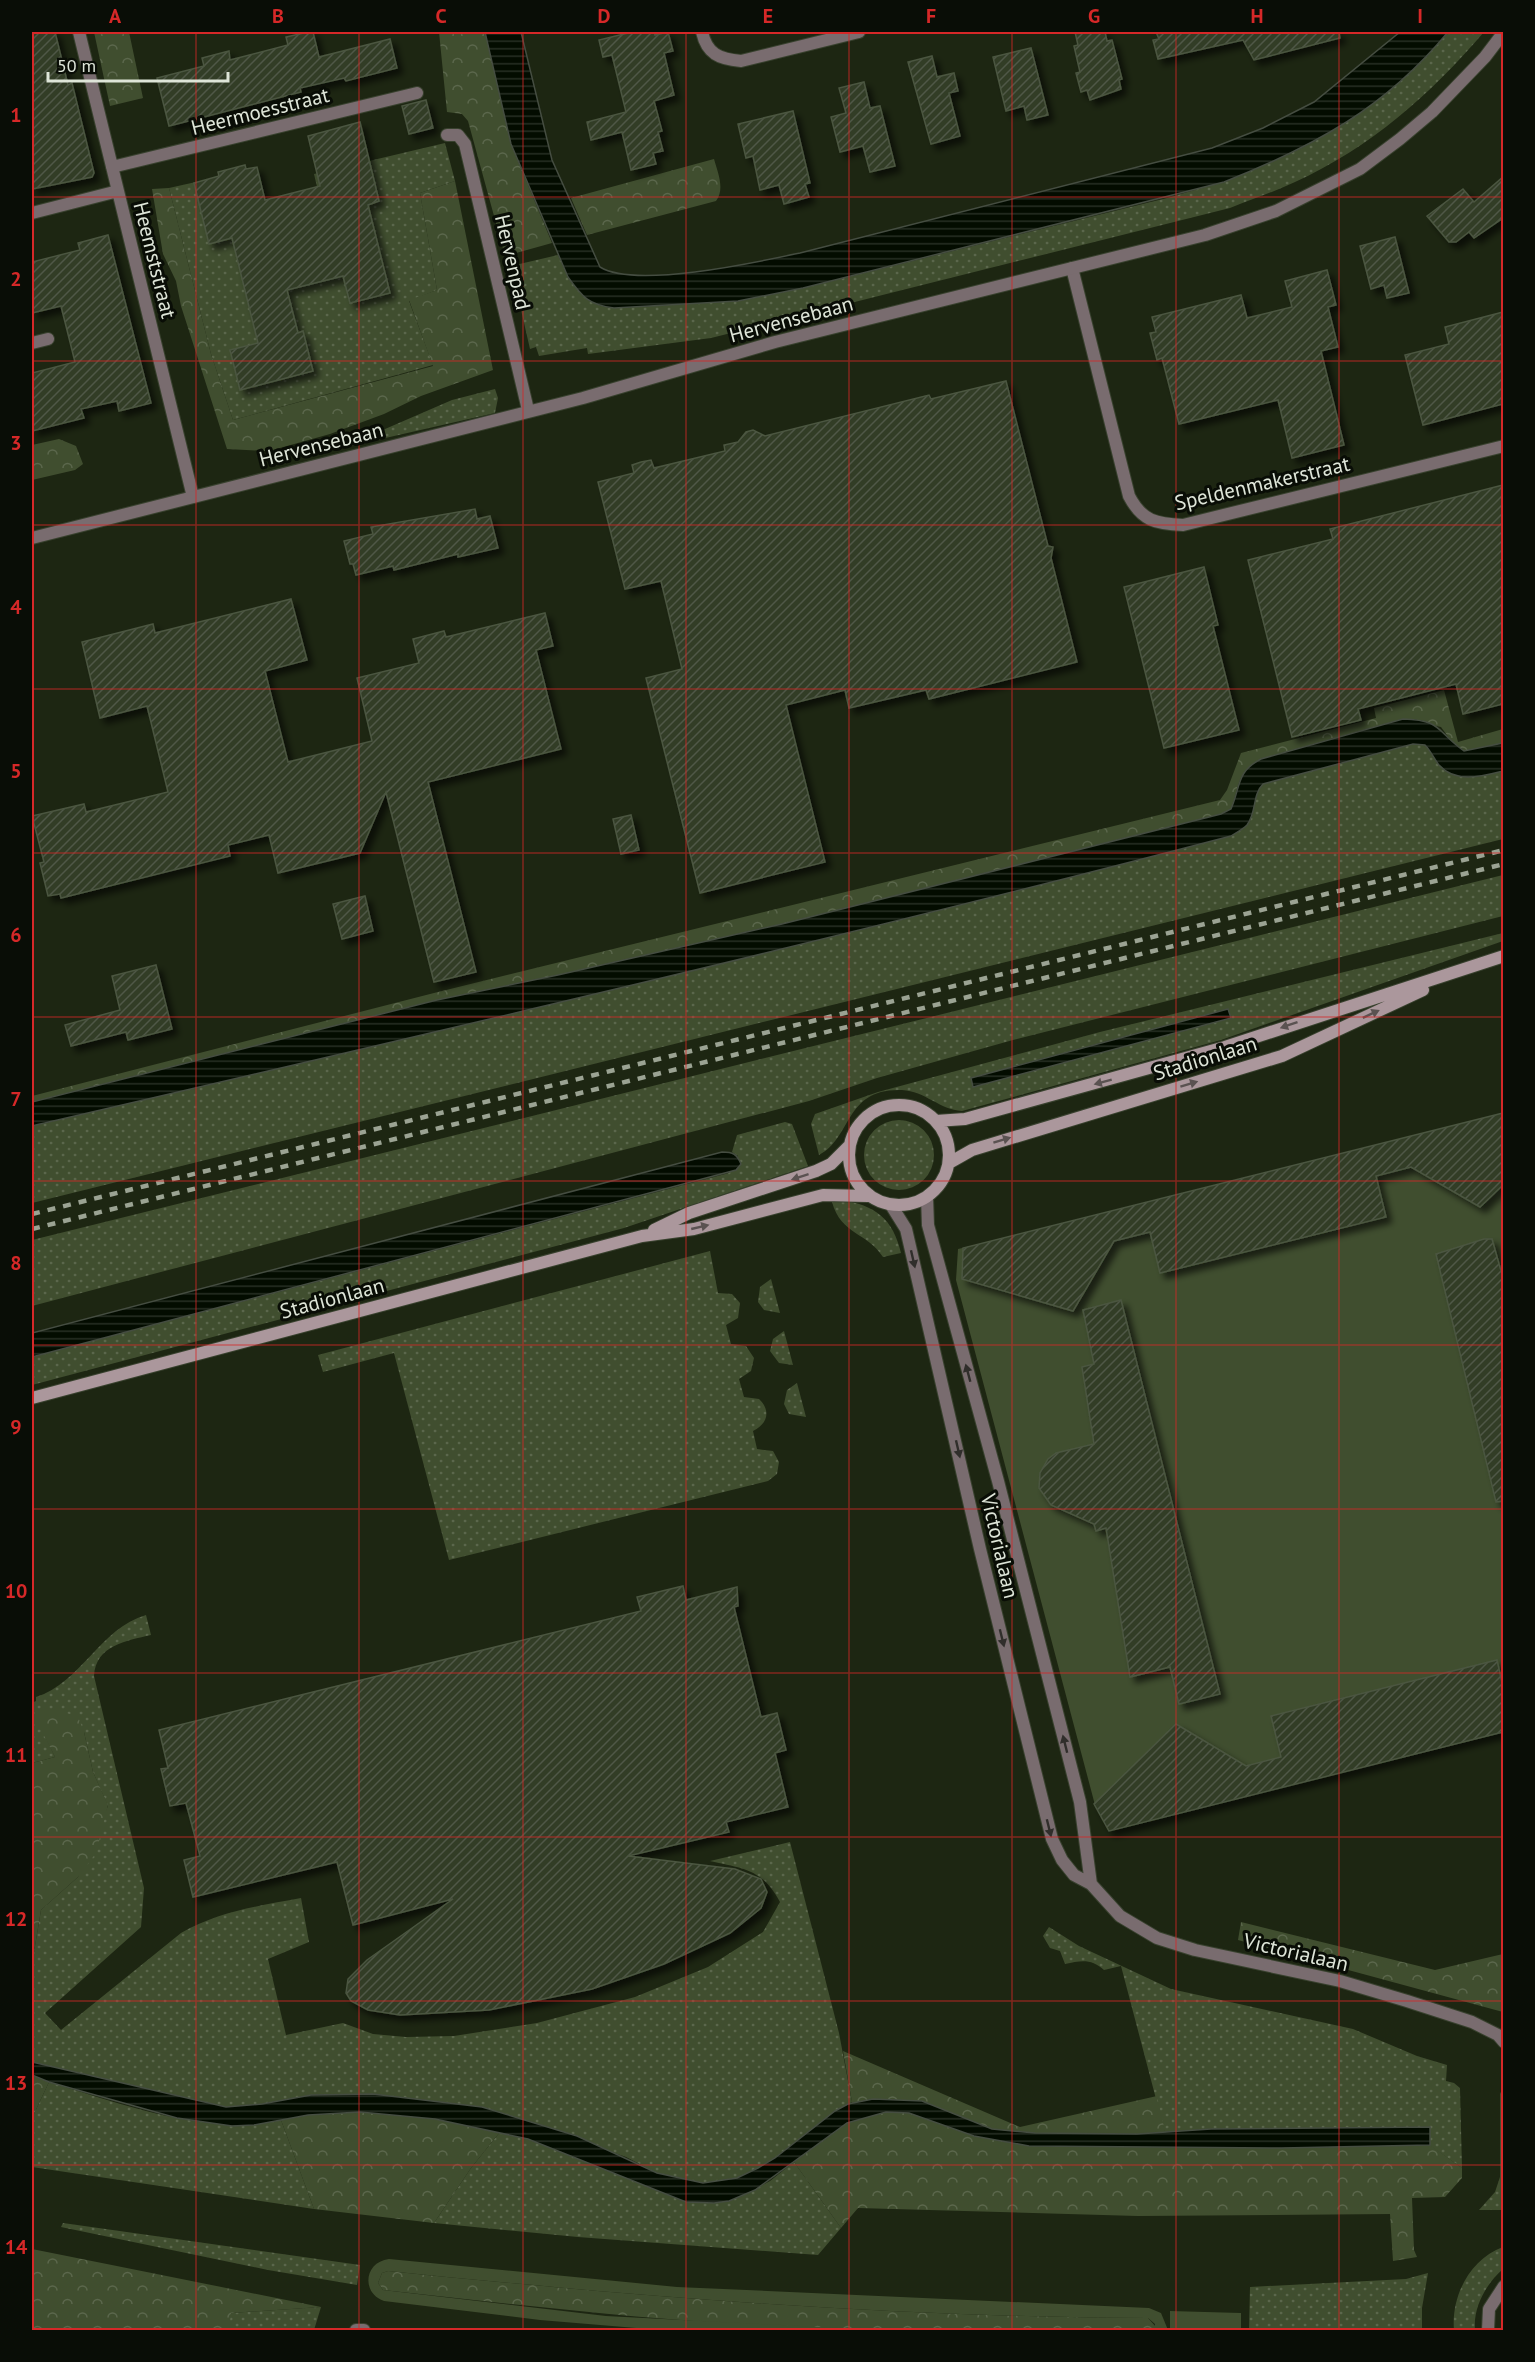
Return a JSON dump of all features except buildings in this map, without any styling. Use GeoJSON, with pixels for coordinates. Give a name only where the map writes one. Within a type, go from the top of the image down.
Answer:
{"type":"FeatureCollection","features":[{"type":"Feature","properties":{"kind":"main road","name":"Stadionlaan"},"geometry":{"type":"LineString","coordinates":[[936,1121],[966,1119],[1149,1070],[1503,956]]}},
{"type":"Feature","properties":{"kind":"main road","name":"Stadionlaan"},"geometry":{"type":"LineString","coordinates":[[949,1163],[972,1150],[1282,1056],[1465,970]]}},
{"type":"Feature","properties":{"kind":"main road"},"geometry":{"type":"LineString","coordinates":[[892,1105],[908,1106],[923,1111],[936,1121],[944,1133],[949,1148],[949,1163],[942,1183],[927,1197],[903,1206],[891,1205],[868,1196],[855,1182],[849,1164],[849,1146],[854,1131],[864,1118],[892,1105]]}},
{"type":"Feature","properties":{"kind":"main road","name":"Stadionlaan"},"geometry":{"type":"LineString","coordinates":[[642,1236],[689,1214],[816,1172],[831,1164],[849,1146]]}},
{"type":"Feature","properties":{"kind":"main road","name":"Stadionlaan"},"geometry":{"type":"LineString","coordinates":[[32,1398],[642,1236],[694,1229],[823,1195],[868,1196]]}},
{"type":"Feature","properties":{"kind":"street","name":"Heemststraat"},"geometry":{"type":"LineString","coordinates":[[79,32],[193,497]]}},
{"type":"Feature","properties":{"kind":"street"},"geometry":{"type":"LineString","coordinates":[[702,32],[710,52],[721,59],[741,61],[859,32]]}},
{"type":"Feature","properties":{"kind":"street","name":"Hervensebaan"},"geometry":{"type":"LineString","coordinates":[[32,538],[528,410],[583,398],[776,342],[1205,235],[1276,211],[1335,183],[1368,163],[1432,112],[1485,57],[1503,32]]}},
{"type":"Feature","properties":{"kind":"street","name":"Heermoesstraat"},"geometry":{"type":"LineString","coordinates":[[112,167],[417,93]]}},
{"type":"Feature","properties":{"kind":"street","name":"Hervenpad"},"geometry":{"type":"LineString","coordinates":[[447,135],[459,135],[465,144],[528,410]]}},
{"type":"Feature","properties":{"kind":"street"},"geometry":{"type":"LineString","coordinates":[[32,213],[118,191]]}},
{"type":"Feature","properties":{"kind":"street","name":"Speldenmakerstraat"},"geometry":{"type":"LineString","coordinates":[[1072,268],[1129,496],[1137,513],[1161,524],[1183,525],[1503,446]]}},
{"type":"Feature","properties":{"kind":"street"},"geometry":{"type":"LineString","coordinates":[[32,343],[48,339]]}},
{"type":"Feature","properties":{"kind":"street","name":"Victorialaan"},"geometry":{"type":"LineString","coordinates":[[927,1197],[928,1225],[1001,1492],[1080,1803],[1090,1884]]}},
{"type":"Feature","properties":{"kind":"street","name":"Victorialaan"},"geometry":{"type":"LineString","coordinates":[[891,1205],[906,1229],[980,1549],[1052,1839],[1062,1860],[1074,1875],[1090,1884],[1120,1916],[1157,1938],[1196,1950],[1340,1981],[1407,2001],[1472,2022],[1498,2035],[1503,2042]]}},
{"type":"Feature","properties":{"kind":"street"},"geometry":{"type":"LineString","coordinates":[[1488,2331],[1489,2309],[1503,2286]]}},
{"type":"Feature","properties":{"kind":"street"},"geometry":{"type":"LineString","coordinates":[[356,2331],[364,2331]]}},
{"type":"Feature","properties":{"kind":"green space"},"geometry":{"type":"Polygon","coordinates":[[[94,32],[129,32],[143,98],[110,106],[94,32]]]}},
{"type":"Feature","properties":{"kind":"green space"},"geometry":{"type":"Polygon","coordinates":[[[439,32],[485,32],[511,144],[552,243],[505,256],[468,121],[462,114],[447,112],[439,32]]]}},
{"type":"Feature","properties":{"kind":"green space"},"geometry":{"type":"Polygon","coordinates":[[[1448,32],[1484,32],[1421,98],[1374,136],[1349,153],[1287,186],[1230,208],[711,338],[588,354],[587,348],[539,356],[536,347],[530,349],[511,266],[558,255],[568,277],[614,308],[738,301],[803,288],[1171,197],[1251,171],[1323,136],[1357,115],[1389,91],[1448,32]]]}},
{"type":"Feature","properties":{"kind":"green space"},"geometry":{"type":"Polygon","coordinates":[[[445,143],[455,181],[420,193],[437,290],[409,301],[433,365],[233,420],[211,354],[169,188],[254,169],[263,205],[318,191],[314,174],[445,143]]]}},
{"type":"Feature","properties":{"kind":"green space"},"geometry":{"type":"Polygon","coordinates":[[[714,159],[720,186],[716,201],[587,235],[571,198],[714,159]]]}},
{"type":"Feature","properties":{"kind":"green space"},"geometry":{"type":"Polygon","coordinates":[[[455,181],[493,370],[421,396],[384,414],[330,434],[269,451],[227,449],[181,306],[176,281],[163,254],[152,189],[169,188],[211,354],[233,420],[433,366],[409,300],[437,290],[420,193],[455,181]]]}},
{"type":"Feature","properties":{"kind":"green space"},"geometry":{"type":"Polygon","coordinates":[[[495,389],[498,398],[495,413],[302,457],[362,439],[452,400],[495,389]]]}},
{"type":"Feature","properties":{"kind":"green space"},"geometry":{"type":"Polygon","coordinates":[[[59,439],[76,446],[83,464],[75,470],[32,480],[32,445],[59,439]]]}},
{"type":"Feature","properties":{"kind":"green space"},"geometry":{"type":"Polygon","coordinates":[[[1444,690],[1458,742],[1503,729],[1503,743],[1464,751],[1452,742],[1441,727],[1403,719],[1261,759],[1243,774],[1231,809],[1221,814],[782,924],[437,1000],[32,1102],[32,1096],[434,993],[1220,800],[1227,790],[1241,753],[1376,718],[1374,708],[1444,690]]]}},
{"type":"Feature","properties":{"kind":"green space"},"geometry":{"type":"Polygon","coordinates":[[[1413,744],[1425,745],[1439,765],[1453,775],[1470,777],[1503,771],[1503,839],[32,1203],[32,1126],[782,949],[1231,836],[1250,820],[1257,793],[1263,784],[1413,744]]]}},
{"type":"Feature","properties":{"kind":"green space"},"geometry":{"type":"Polygon","coordinates":[[[1503,875],[1503,916],[1013,1040],[877,1078],[809,1101],[32,1306],[32,1240],[1503,875]]]}},
{"type":"Feature","properties":{"kind":"green space"},"geometry":{"type":"Polygon","coordinates":[[[1503,933],[1503,941],[1221,1040],[962,1111],[954,1110],[910,1091],[883,1091],[869,1097],[859,1105],[830,1147],[819,1155],[811,1124],[815,1114],[878,1092],[1100,1032],[1503,933]],[[1227,1009],[971,1078],[973,1086],[1230,1018],[1227,1009]]]}},
{"type":"Feature","properties":{"kind":"green space"},"geometry":{"type":"Polygon","coordinates":[[[899,1120],[912,1123],[924,1130],[931,1142],[934,1155],[931,1168],[924,1180],[912,1187],[899,1190],[886,1187],[874,1180],[867,1168],[864,1155],[867,1142],[874,1130],[886,1123],[899,1120]]]}},
{"type":"Feature","properties":{"kind":"green space"},"geometry":{"type":"Polygon","coordinates":[[[1503,1121],[1503,1733],[1108,1830],[1095,1805],[956,1280],[958,1249],[1503,1121]]]}},
{"type":"Feature","properties":{"kind":"green space"},"geometry":{"type":"Polygon","coordinates":[[[785,1122],[792,1124],[808,1166],[624,1228],[32,1385],[32,1357],[729,1173],[738,1156],[732,1152],[737,1135],[785,1122]]]}},
{"type":"Feature","properties":{"kind":"green space"},"geometry":{"type":"Polygon","coordinates":[[[840,1200],[864,1206],[881,1216],[893,1231],[901,1253],[883,1257],[870,1242],[848,1227],[836,1213],[832,1202],[840,1200]]]}},
{"type":"Feature","properties":{"kind":"green space"},"geometry":{"type":"Polygon","coordinates":[[[710,1251],[718,1293],[732,1294],[740,1303],[738,1318],[726,1325],[731,1344],[746,1346],[754,1358],[751,1371],[739,1379],[744,1397],[759,1399],[765,1408],[765,1421],[753,1431],[757,1449],[773,1451],[779,1462],[777,1474],[768,1481],[449,1560],[394,1353],[323,1372],[318,1355],[710,1251]]]}},
{"type":"Feature","properties":{"kind":"green space"},"geometry":{"type":"Polygon","coordinates":[[[771,1279],[780,1313],[764,1310],[758,1302],[760,1287],[771,1279]]]}},
{"type":"Feature","properties":{"kind":"green space"},"geometry":{"type":"Polygon","coordinates":[[[784,1331],[793,1365],[779,1363],[770,1351],[773,1339],[784,1331]]]}},
{"type":"Feature","properties":{"kind":"green space"},"geometry":{"type":"Polygon","coordinates":[[[797,1383],[806,1417],[789,1414],[784,1404],[787,1390],[797,1383]]]}},
{"type":"Feature","properties":{"kind":"green space"},"geometry":{"type":"Polygon","coordinates":[[[146,1615],[151,1635],[123,1642],[106,1651],[100,1657],[94,1676],[144,1888],[141,1927],[45,2013],[61,2030],[181,1933],[225,1914],[301,1898],[309,1942],[268,1959],[286,2035],[343,2023],[373,2034],[406,2037],[454,2036],[537,2023],[635,1997],[708,1967],[763,1932],[780,1902],[773,1891],[751,1872],[710,1861],[790,1842],[839,2033],[852,2102],[835,2111],[775,2158],[758,2168],[737,2178],[703,2183],[657,2173],[626,2157],[482,2107],[373,2094],[311,2095],[262,2104],[226,2107],[32,2062],[32,1964],[41,1910],[78,1877],[108,1806],[93,1772],[84,1732],[45,1736],[55,1757],[32,1763],[32,1703],[36,1701],[36,1697],[66,1680],[116,1631],[146,1615]]]}},
{"type":"Feature","properties":{"kind":"green space"},"geometry":{"type":"Polygon","coordinates":[[[55,1709],[78,1717],[84,1732],[93,1772],[108,1805],[96,1853],[78,1877],[41,1910],[32,1964],[32,1763],[55,1757],[34,1716],[45,1710],[55,1709]]]}},
{"type":"Feature","properties":{"kind":"green space"},"geometry":{"type":"Polygon","coordinates":[[[1241,1922],[1435,1970],[1503,1954],[1503,2012],[1238,1940],[1241,1922]]]}},
{"type":"Feature","properties":{"kind":"green space"},"geometry":{"type":"Polygon","coordinates":[[[1049,1927],[1079,1946],[1171,1989],[1353,2029],[1417,2056],[1447,2065],[1446,2081],[1460,2088],[1462,2168],[1429,2145],[1281,2148],[1165,2133],[1121,1966],[1104,1970],[1086,1961],[1065,1964],[1060,1951],[1050,1948],[1043,1936],[1049,1927]]]}},
{"type":"Feature","properties":{"kind":"green space"},"geometry":{"type":"Polygon","coordinates":[[[843,2051],[1020,2127],[1157,2096],[1168,2145],[1281,2148],[1430,2145],[1462,2168],[1462,2178],[1445,2197],[1412,2198],[1414,2250],[1417,2257],[1393,2261],[1390,2214],[1138,2216],[858,2208],[841,2228],[794,2162],[836,2128],[858,2118],[852,2102],[843,2051]]]}},
{"type":"Feature","properties":{"kind":"green space"},"geometry":{"type":"Polygon","coordinates":[[[32,2075],[49,2082],[32,2118],[32,2075]]]}},
{"type":"Feature","properties":{"kind":"green space"},"geometry":{"type":"Polygon","coordinates":[[[49,2082],[135,2108],[193,2121],[251,2124],[281,2120],[314,2209],[32,2167],[32,2118],[49,2082]]]}},
{"type":"Feature","properties":{"kind":"green space"},"geometry":{"type":"Polygon","coordinates":[[[1503,2087],[1503,2210],[1479,2210],[1495,2192],[1500,2177],[1500,2094],[1503,2087]]]}},
{"type":"Feature","properties":{"kind":"green space"},"geometry":{"type":"Polygon","coordinates":[[[360,2112],[435,2119],[500,2132],[471,2168],[434,2223],[314,2209],[281,2120],[308,2115],[360,2112]]]}},
{"type":"Feature","properties":{"kind":"green space"},"geometry":{"type":"Polygon","coordinates":[[[500,2132],[546,2144],[686,2202],[740,2197],[770,2181],[794,2162],[841,2228],[818,2255],[578,2237],[434,2223],[471,2168],[500,2132]]]}},
{"type":"Feature","properties":{"kind":"green space"},"geometry":{"type":"Polygon","coordinates":[[[63,2223],[360,2265],[357,2285],[268,2270],[61,2227],[63,2223]]]}},
{"type":"Feature","properties":{"kind":"green space"},"geometry":{"type":"Polygon","coordinates":[[[1503,2247],[1503,2269],[1491,2282],[1478,2305],[1475,2330],[1454,2330],[1456,2304],[1465,2280],[1481,2260],[1503,2247]]]}},
{"type":"Feature","properties":{"kind":"green space"},"geometry":{"type":"Polygon","coordinates":[[[32,2249],[321,2307],[231,2313],[229,2330],[32,2330],[32,2249]]]}},
{"type":"Feature","properties":{"kind":"green space"},"geometry":{"type":"Polygon","coordinates":[[[389,2259],[677,2287],[1149,2308],[1161,2313],[1168,2330],[1155,2330],[1155,2324],[1148,2318],[863,2310],[673,2297],[388,2271],[382,2273],[378,2283],[383,2290],[606,2316],[876,2330],[660,2330],[540,2320],[384,2301],[372,2291],[368,2278],[374,2266],[389,2259]]]}},
{"type":"Feature","properties":{"kind":"green space"},"geometry":{"type":"Polygon","coordinates":[[[388,2271],[673,2297],[863,2310],[1148,2318],[1156,2327],[1155,2330],[884,2330],[690,2321],[383,2290],[378,2283],[382,2273],[388,2271]]]}},
{"type":"Feature","properties":{"kind":"green space"},"geometry":{"type":"Polygon","coordinates":[[[1428,2273],[1422,2308],[1422,2330],[1249,2330],[1250,2287],[1406,2279],[1428,2273]]]}},
{"type":"Feature","properties":{"kind":"green space"},"geometry":{"type":"Polygon","coordinates":[[[32,2278],[231,2313],[321,2307],[314,2330],[32,2330],[32,2278]]]}},
{"type":"Feature","properties":{"kind":"green space"},"geometry":{"type":"Polygon","coordinates":[[[1170,2311],[1241,2313],[1241,2330],[1170,2330],[1170,2311]]]}},
{"type":"Feature","properties":{"kind":"shaded area"},"geometry":{"type":"Polygon","coordinates":[[[485,32],[521,32],[552,160],[600,267],[617,273],[668,275],[727,267],[800,253],[1212,148],[1263,128],[1314,102],[1400,32],[1448,32],[1399,82],[1346,122],[1289,154],[1224,182],[803,288],[738,301],[614,308],[598,305],[587,299],[568,277],[511,144],[485,32]]]}},
{"type":"Feature","properties":{"kind":"shaded area"},"geometry":{"type":"Polygon","coordinates":[[[1403,719],[1432,724],[1464,751],[1503,743],[1503,771],[1470,777],[1453,775],[1439,765],[1425,745],[1413,744],[1263,784],[1257,793],[1250,820],[1231,836],[782,949],[32,1126],[32,1102],[437,1000],[782,924],[1221,814],[1231,809],[1243,774],[1261,759],[1403,719]]]}},
{"type":"Feature","properties":{"kind":"shaded area"},"geometry":{"type":"Polygon","coordinates":[[[1228,1009],[1231,1018],[973,1087],[971,1078],[1228,1009]]]}},
{"type":"Feature","properties":{"kind":"shaded area"},"geometry":{"type":"Polygon","coordinates":[[[722,1152],[732,1153],[738,1158],[741,1164],[736,1170],[32,1357],[32,1333],[722,1152]]]}},
{"type":"Feature","properties":{"kind":"shaded area"},"geometry":{"type":"Polygon","coordinates":[[[32,2062],[226,2107],[262,2104],[311,2095],[373,2094],[482,2107],[577,2136],[657,2173],[703,2183],[737,2178],[758,2168],[775,2158],[835,2111],[848,2104],[873,2099],[922,2101],[992,2129],[1035,2133],[1137,2134],[1211,2129],[1430,2127],[1430,2145],[1281,2148],[1029,2146],[974,2136],[909,2113],[886,2112],[847,2123],[755,2190],[729,2201],[686,2202],[528,2139],[435,2119],[360,2112],[308,2115],[254,2125],[232,2126],[177,2118],[49,2082],[32,2075],[32,2062]]]}},
{"type":"Feature","properties":{"kind":"railway"},"geometry":{"type":"LineString","coordinates":[[32,1214],[1504,850]]}},
{"type":"Feature","properties":{"kind":"railway"},"geometry":{"type":"LineString","coordinates":[[32,1229],[1504,864]]}}]}
